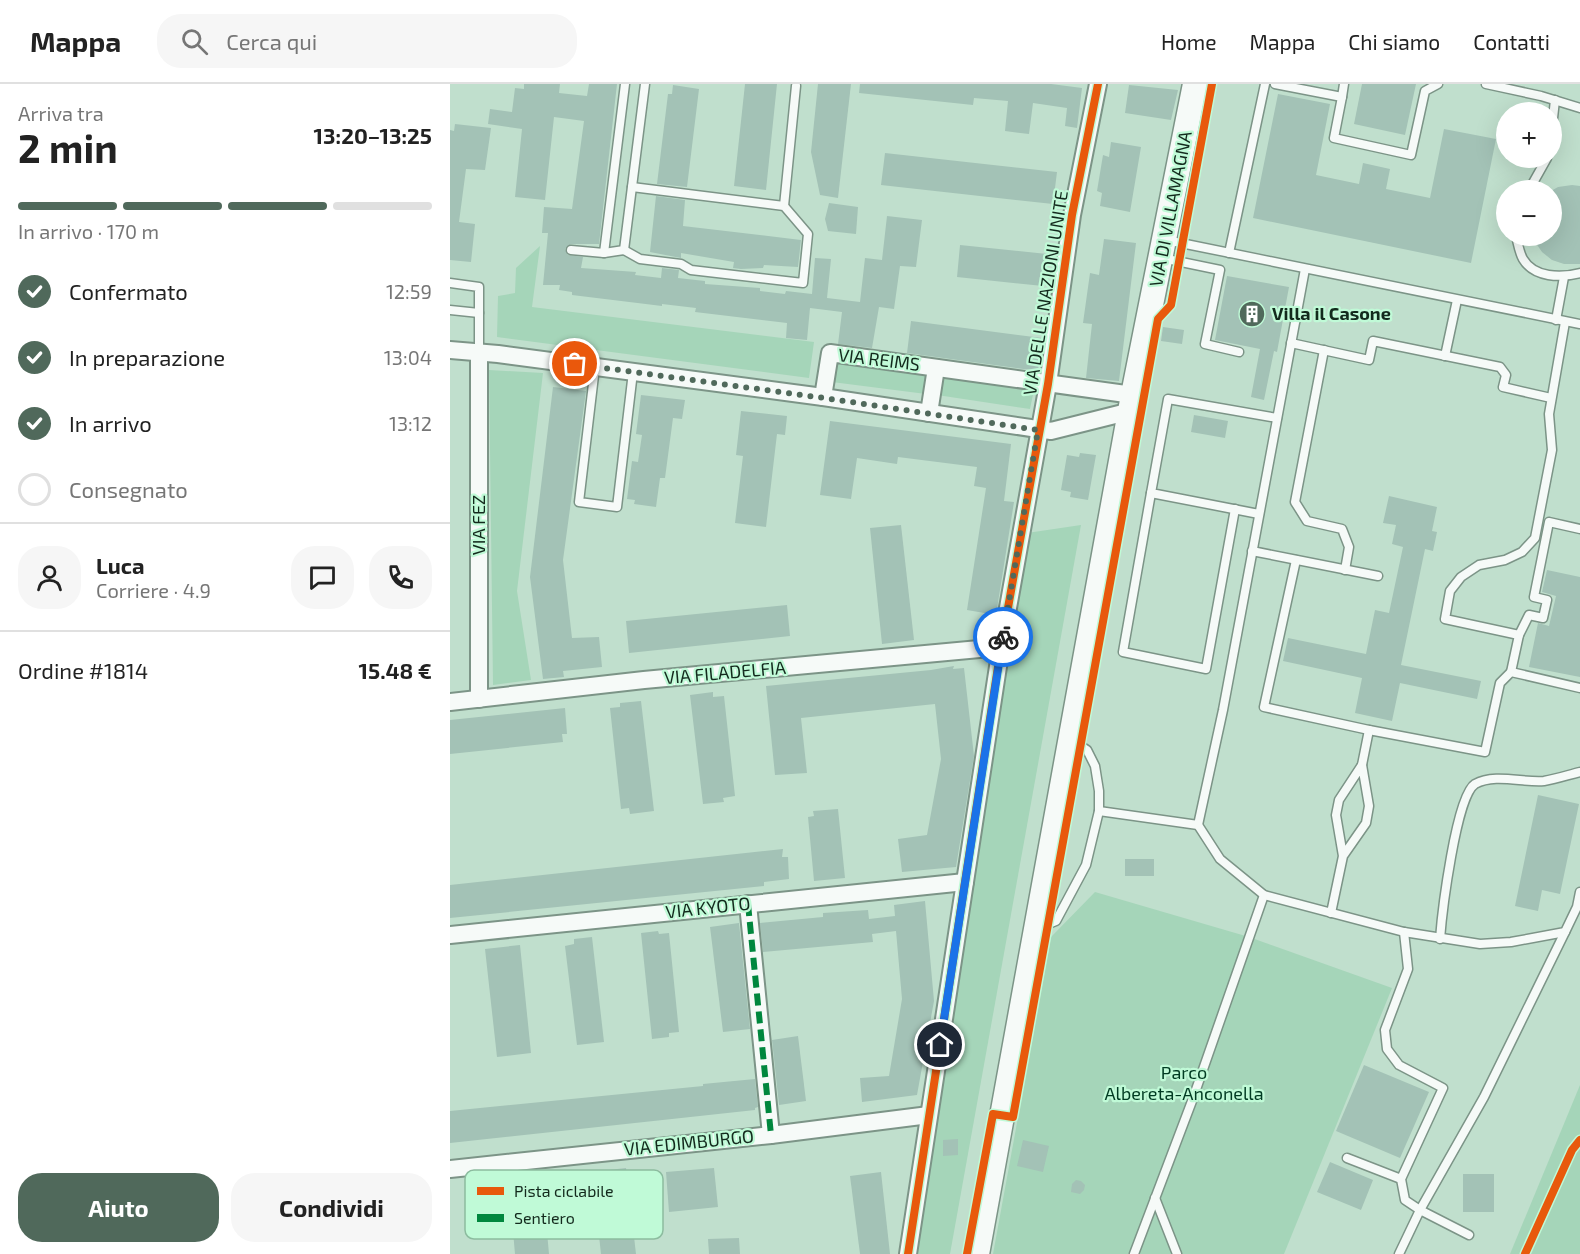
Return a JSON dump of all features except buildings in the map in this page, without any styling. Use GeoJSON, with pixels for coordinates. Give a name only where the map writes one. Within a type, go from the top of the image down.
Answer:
{"type":"FeatureCollection","features":[{"type":"Feature","properties":{"kind":"main road","name":"VIA DI VILLAMAGNA"},"geometry":{"type":"LineString","coordinates":[[977,1254],[1132,403],[1195,84]]}},
{"type":"Feature","properties":{"kind":"street","name":"VIA DELLE NAZIONI UNITE"},"geometry":{"type":"LineString","coordinates":[[908,1254],[1001,647],[1048,384],[1072,215],[1098,84]]}},
{"type":"Feature","properties":{"kind":"street"},"geometry":{"type":"LineString","coordinates":[[450,350],[633,372],[1038,430],[1051,431],[1132,403]]}},
{"type":"Feature","properties":{"kind":"street","name":"VIA FEZ"},"geometry":{"type":"LineString","coordinates":[[479,352],[479,699]]}},
{"type":"Feature","properties":{"kind":"street","name":"VIA REIMS"},"geometry":{"type":"LineString","coordinates":[[824,398],[830,353],[1048,384],[1132,403]]}},
{"type":"Feature","properties":{"kind":"street","name":"VIA REIMS"},"geometry":{"type":"LineString","coordinates":[[929,413],[936,368]]}},
{"type":"Feature","properties":{"kind":"street","name":"VIA FILADELFIA"},"geometry":{"type":"LineString","coordinates":[[450,702],[644,680],[1001,647]]}},
{"type":"Feature","properties":{"kind":"street","name":"VIA KYOTO"},"geometry":{"type":"LineString","coordinates":[[450,935],[965,882]]}},
{"type":"Feature","properties":{"kind":"street"},"geometry":{"type":"LineString","coordinates":[[748,903],[771,1135]]}},
{"type":"Feature","properties":{"kind":"street","name":"VIA EDIMBURGO"},"geometry":{"type":"LineString","coordinates":[[450,1169],[771,1135],[928,1114]]}},
{"type":"Feature","properties":{"kind":"lane"},"geometry":{"type":"LineString","coordinates":[[604,253],[625,84]]}},
{"type":"Feature","properties":{"kind":"lane"},"geometry":{"type":"LineString","coordinates":[[624,250],[645,84]]}},
{"type":"Feature","properties":{"kind":"lane"},"geometry":{"type":"LineString","coordinates":[[1229,253],[1264,84]]}},
{"type":"Feature","properties":{"kind":"lane"},"geometry":{"type":"LineString","coordinates":[[1275,84],[1342,97]]}},
{"type":"Feature","properties":{"kind":"lane"},"geometry":{"type":"LineString","coordinates":[[1344,84],[1334,138],[1411,155],[1425,91],[1438,84]]}},
{"type":"Feature","properties":{"kind":"lane"},"geometry":{"type":"LineString","coordinates":[[1486,84],[1556,100],[1580,108]]}},
{"type":"Feature","properties":{"kind":"lane"},"geometry":{"type":"LineString","coordinates":[[784,206],[796,86]]}},
{"type":"Feature","properties":{"kind":"lane"},"geometry":{"type":"LineString","coordinates":[[571,250],[604,253],[624,250],[640,259],[681,264],[691,270],[803,283],[808,234],[784,206],[632,187]]}},
{"type":"Feature","properties":{"kind":"lane"},"geometry":{"type":"LineString","coordinates":[[1519,246],[1523,259],[1534,271],[1564,277],[1580,273]]}},
{"type":"Feature","properties":{"kind":"lane"},"geometry":{"type":"LineString","coordinates":[[1163,249],[1229,253],[1580,324]]}},
{"type":"Feature","properties":{"kind":"lane"},"geometry":{"type":"LineString","coordinates":[[1163,249],[1220,270],[1205,345],[1239,352]]}},
{"type":"Feature","properties":{"kind":"lane"},"geometry":{"type":"LineString","coordinates":[[1305,268],[1222,711],[1198,825],[1220,859],[1264,895],[1404,932],[1480,944],[1511,942],[1565,932]]}},
{"type":"Feature","properties":{"kind":"lane"},"geometry":{"type":"LineString","coordinates":[[1519,635],[1445,619],[1450,591],[1461,577],[1479,565],[1504,560],[1522,552],[1534,537],[1552,450],[1549,414],[1561,321],[1564,277]]}},
{"type":"Feature","properties":{"kind":"lane"},"geometry":{"type":"LineString","coordinates":[[450,283],[479,287],[479,352]]}},
{"type":"Feature","properties":{"kind":"lane"},"geometry":{"type":"LineString","coordinates":[[1445,356],[1457,300]]}},
{"type":"Feature","properties":{"kind":"lane"},"geometry":{"type":"LineString","coordinates":[[450,310],[479,314]]}},
{"type":"Feature","properties":{"kind":"lane"},"geometry":{"type":"LineString","coordinates":[[1291,343],[1369,360],[1373,340],[1500,367],[1506,375],[1503,387],[1551,398]]}},
{"type":"Feature","properties":{"kind":"lane"},"geometry":{"type":"LineString","coordinates":[[1324,350],[1295,502],[1307,521],[1342,529],[1349,548],[1346,570]]}},
{"type":"Feature","properties":{"kind":"lane"},"geometry":{"type":"LineString","coordinates":[[595,367],[579,502],[617,507],[633,372]]}},
{"type":"Feature","properties":{"kind":"lane"},"geometry":{"type":"LineString","coordinates":[[1235,509],[1206,669],[1123,652],[1168,399],[1277,418]]}},
{"type":"Feature","properties":{"kind":"lane"},"geometry":{"type":"LineString","coordinates":[[1151,494],[1259,514]]}},
{"type":"Feature","properties":{"kind":"lane"},"geometry":{"type":"LineString","coordinates":[[1296,560],[1264,707],[1485,752],[1500,683],[1511,672],[1519,635],[1528,615],[1543,618],[1547,600],[1534,597],[1549,522],[1580,529]]}},
{"type":"Feature","properties":{"kind":"lane"},"geometry":{"type":"LineString","coordinates":[[1252,551],[1377,576]]}},
{"type":"Feature","properties":{"kind":"lane"},"geometry":{"type":"LineString","coordinates":[[1511,672],[1580,687]]}},
{"type":"Feature","properties":{"kind":"lane"},"geometry":{"type":"LineString","coordinates":[[1331,914],[1343,856],[1335,815],[1339,800],[1362,765],[1370,730]]}},
{"type":"Feature","properties":{"kind":"lane"},"geometry":{"type":"LineString","coordinates":[[1035,930],[1056,921],[1086,865],[1099,811],[1095,766],[1087,750],[1070,739]]}},
{"type":"Feature","properties":{"kind":"lane"},"geometry":{"type":"LineString","coordinates":[[1343,856],[1366,823],[1369,806],[1362,765]]}},
{"type":"Feature","properties":{"kind":"lane"},"geometry":{"type":"LineString","coordinates":[[1440,939],[1442,903],[1464,800],[1474,784],[1489,780],[1544,781],[1580,772]]}},
{"type":"Feature","properties":{"kind":"lane"},"geometry":{"type":"LineString","coordinates":[[1099,811],[1198,825]]}},
{"type":"Feature","properties":{"kind":"lane"},"geometry":{"type":"LineString","coordinates":[[1399,1254],[1420,1210],[1484,1097],[1543,980],[1577,907],[1580,892]]}},
{"type":"Feature","properties":{"kind":"lane"},"geometry":{"type":"LineString","coordinates":[[1134,1254],[1192,1101],[1264,895]]}},
{"type":"Feature","properties":{"kind":"lane"},"geometry":{"type":"LineString","coordinates":[[1404,932],[1408,969],[1385,1030],[1387,1049],[1399,1065],[1443,1088],[1401,1179],[1405,1200],[1469,1235]]}},
{"type":"Feature","properties":{"kind":"lane"},"geometry":{"type":"LineString","coordinates":[[1347,1158],[1401,1179]]}},
{"type":"Feature","properties":{"kind":"lane"},"geometry":{"type":"LineString","coordinates":[[1155,1198],[1177,1254]]}},
{"type":"Feature","properties":{"kind":"green space"},"geometry":{"type":"Polygon","coordinates":[[[540,246],[532,307],[814,342],[809,378],[497,337],[498,296],[515,293],[516,268],[540,246]]]}},
{"type":"Feature","properties":{"kind":"green space"},"geometry":{"type":"Polygon","coordinates":[[[835,360],[928,373],[926,394],[832,382],[835,360]]]}},
{"type":"Feature","properties":{"kind":"green space"},"geometry":{"type":"Polygon","coordinates":[[[489,370],[543,373],[517,591],[531,680],[493,685],[489,370]]]}},
{"type":"Feature","properties":{"kind":"green space"},"geometry":{"type":"Polygon","coordinates":[[[941,373],[1035,385],[1030,409],[937,395],[941,373]]]}},
{"type":"Feature","properties":{"kind":"green space"},"geometry":{"type":"Polygon","coordinates":[[[1081,525],[950,1254],[915,1254],[1027,533],[1081,525]]]}},
{"type":"Feature","properties":{"kind":"green space","name":"Parco Albereta-Anconella"},"geometry":{"type":"Polygon","coordinates":[[[1095,892],[1249,937],[1392,988],[1284,1254],[993,1254],[1051,937],[1095,892]]]}},
{"type":"Feature","properties":{"kind":"green space"},"geometry":{"type":"Polygon","coordinates":[[[1580,1085],[1580,1254],[1510,1254],[1580,1085]]]}},
{"type":"Feature","properties":{"kind":"marked path"},"geometry":{"type":"LineString","coordinates":[[748,904],[771,1135]]}},
{"type":"Feature","properties":{"kind":"cycle path"},"geometry":{"type":"LineString","coordinates":[[908,1254],[1001,647],[1048,384],[1072,215],[1098,84]]}},
{"type":"Feature","properties":{"kind":"cycle path"},"geometry":{"type":"LineString","coordinates":[[967,1254],[993,1114],[1013,1117],[1158,319],[1171,305],[1212,84]]}},
{"type":"Feature","properties":{"kind":"cycle path"},"geometry":{"type":"LineString","coordinates":[[1525,1254],[1572,1150],[1580,1140]]}},
{"type":"Feature","properties":{"kind":"way so far"},"geometry":{"type":"LineString","coordinates":[[575,364],[1038,430],[1003,637]]}},
{"type":"Feature","properties":{"kind":"place","name":"Villa il Casone"},"geometry":{"type":"Point","coordinates":[1252,314]}},
{"type":"Feature","properties":{"kind":"route"},"geometry":{"type":"LineString","coordinates":[[940,1045],[1003,637]]}}]}
